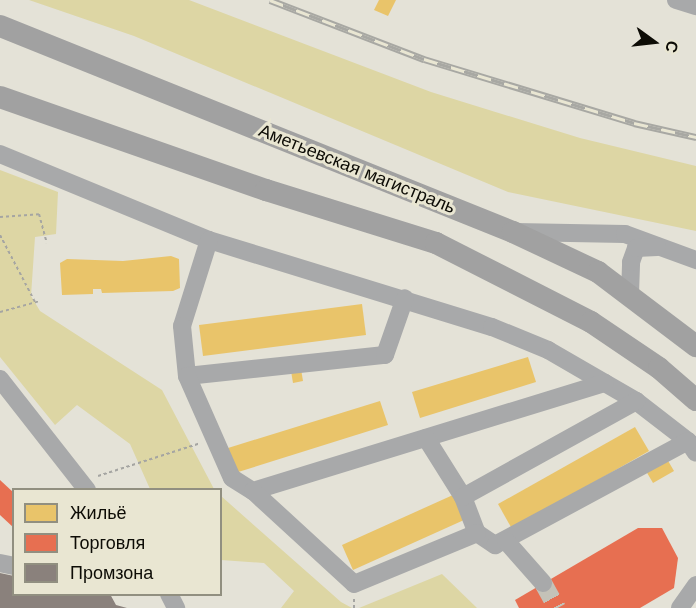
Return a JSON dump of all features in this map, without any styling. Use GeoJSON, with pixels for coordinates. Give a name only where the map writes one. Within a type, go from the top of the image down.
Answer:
{"type":"FeatureCollection","features":[{"type":"Feature","properties":{"kind":"main road","name":"Аметьевская магистраль"},"geometry":{"type":"LineString","coordinates":[[1,27],[513,232],[598,272],[696,346]]}},
{"type":"Feature","properties":{"kind":"main road"},"geometry":{"type":"LineString","coordinates":[[1,97],[255,186],[436,243],[591,322],[659,368],[696,400]]}},
{"type":"Feature","properties":{"kind":"street"},"geometry":{"type":"LineString","coordinates":[[676,0],[696,6]]}},
{"type":"Feature","properties":{"kind":"street"},"geometry":{"type":"LineString","coordinates":[[0,154],[209,240],[405,298],[492,327],[548,350],[636,401],[692,447],[495,545],[477,533],[463,497],[426,438]]}},
{"type":"Feature","properties":{"kind":"street"},"geometry":{"type":"LineString","coordinates":[[513,232],[625,234],[668,247],[696,260]]}},
{"type":"Feature","properties":{"kind":"street"},"geometry":{"type":"LineString","coordinates":[[209,240],[182,326],[187,376],[232,478],[253,491],[354,584],[477,533]]}},
{"type":"Feature","properties":{"kind":"street"},"geometry":{"type":"LineString","coordinates":[[630,294],[631,262],[636,248],[668,247]]}},
{"type":"Feature","properties":{"kind":"street"},"geometry":{"type":"LineString","coordinates":[[187,376],[385,355],[405,298]]}},
{"type":"Feature","properties":{"kind":"street"},"geometry":{"type":"LineString","coordinates":[[0,379],[84,486]]}},
{"type":"Feature","properties":{"kind":"street"},"geometry":{"type":"LineString","coordinates":[[253,491],[604,383]]}},
{"type":"Feature","properties":{"kind":"street"},"geometry":{"type":"LineString","coordinates":[[463,497],[636,401]]}},
{"type":"Feature","properties":{"kind":"street"},"geometry":{"type":"LineString","coordinates":[[506,541],[543,583]]}},
{"type":"Feature","properties":{"kind":"street"},"geometry":{"type":"LineString","coordinates":[[680,608],[696,585]]}},
{"type":"Feature","properties":{"kind":"path"},"geometry":{"type":"LineString","coordinates":[[0,217],[39,214],[46,243]]}},
{"type":"Feature","properties":{"kind":"path"},"geometry":{"type":"LineString","coordinates":[[0,235],[35,302]]}},
{"type":"Feature","properties":{"kind":"path"},"geometry":{"type":"LineString","coordinates":[[0,312],[40,301]]}},
{"type":"Feature","properties":{"kind":"path"},"geometry":{"type":"LineString","coordinates":[[84,486],[213,439]]}},
{"type":"Feature","properties":{"kind":"shaded area"},"geometry":{"type":"Polygon","coordinates":[[[29,0],[189,0],[431,92],[580,138],[696,166],[696,231],[508,192],[134,36],[29,0]]]}},
{"type":"Feature","properties":{"kind":"shaded area"},"geometry":{"type":"Polygon","coordinates":[[[0,170],[58,192],[56,234],[35,237],[31,296],[40,311],[162,390],[213,488],[150,488],[130,444],[77,405],[55,425],[0,357],[0,170]]]}},
{"type":"Feature","properties":{"kind":"shaded area"},"geometry":{"type":"Polygon","coordinates":[[[222,497],[341,602],[352,608],[281,608],[294,591],[264,563],[222,560],[222,497]]]}},
{"type":"Feature","properties":{"kind":"shaded area"},"geometry":{"type":"Polygon","coordinates":[[[442,574],[477,608],[359,608],[442,574]]]}},
{"type":"Feature","properties":{"kind":"building: Жильё"},"geometry":{"type":"Polygon","coordinates":[[[379,0],[396,0],[388,16],[374,10],[379,0]]]}},
{"type":"Feature","properties":{"kind":"building: Жильё"},"geometry":{"type":"Polygon","coordinates":[[[171,256],[179,259],[180,288],[173,291],[102,293],[101,289],[93,289],[93,294],[62,295],[60,263],[67,259],[123,261],[171,256]]]}},
{"type":"Feature","properties":{"kind":"building: Жильё"},"geometry":{"type":"Polygon","coordinates":[[[362,304],[366,335],[203,356],[199,325],[362,304]]]}},
{"type":"Feature","properties":{"kind":"building: Жильё"},"geometry":{"type":"Polygon","coordinates":[[[528,357],[536,382],[420,418],[412,392],[528,357]]]}},
{"type":"Feature","properties":{"kind":"building: Жильё"},"geometry":{"type":"Polygon","coordinates":[[[301,369],[303,381],[293,383],[291,371],[301,369]]]}},
{"type":"Feature","properties":{"kind":"building: Жильё"},"geometry":{"type":"Polygon","coordinates":[[[380,401],[388,425],[235,473],[228,448],[380,401]]]}},
{"type":"Feature","properties":{"kind":"building: Жильё"},"geometry":{"type":"Polygon","coordinates":[[[635,427],[649,451],[512,529],[498,504],[635,427]]]}},
{"type":"Feature","properties":{"kind":"building: Жильё"},"geometry":{"type":"Polygon","coordinates":[[[667,459],[674,471],[653,483],[646,471],[667,459]]]}},
{"type":"Feature","properties":{"kind":"building: Жильё"},"geometry":{"type":"Polygon","coordinates":[[[453,495],[464,520],[353,570],[342,545],[453,495]]]}},
{"type":"Feature","properties":{"kind":"building: Торговля"},"geometry":{"type":"Polygon","coordinates":[[[0,480],[12,491],[12,526],[0,515],[0,480]]]}},
{"type":"Feature","properties":{"kind":"building: Торговля"},"geometry":{"type":"Polygon","coordinates":[[[638,528],[662,528],[678,558],[674,588],[640,608],[519,608],[515,600],[638,528]]]}},
{"type":"Feature","properties":{"kind":"building: Промзона"},"geometry":{"type":"Polygon","coordinates":[[[0,573],[12,576],[12,596],[111,596],[116,605],[127,608],[0,608],[0,573]]]}},
{"type":"Feature","properties":{"kind":"tunnel"},"geometry":{"type":"LineString","coordinates":[[543,583],[557,608]]}},
{"type":"Feature","properties":{"kind":"railway"},"geometry":{"type":"LineString","coordinates":[[270,0],[424,59],[634,123],[696,137]]}}]}
